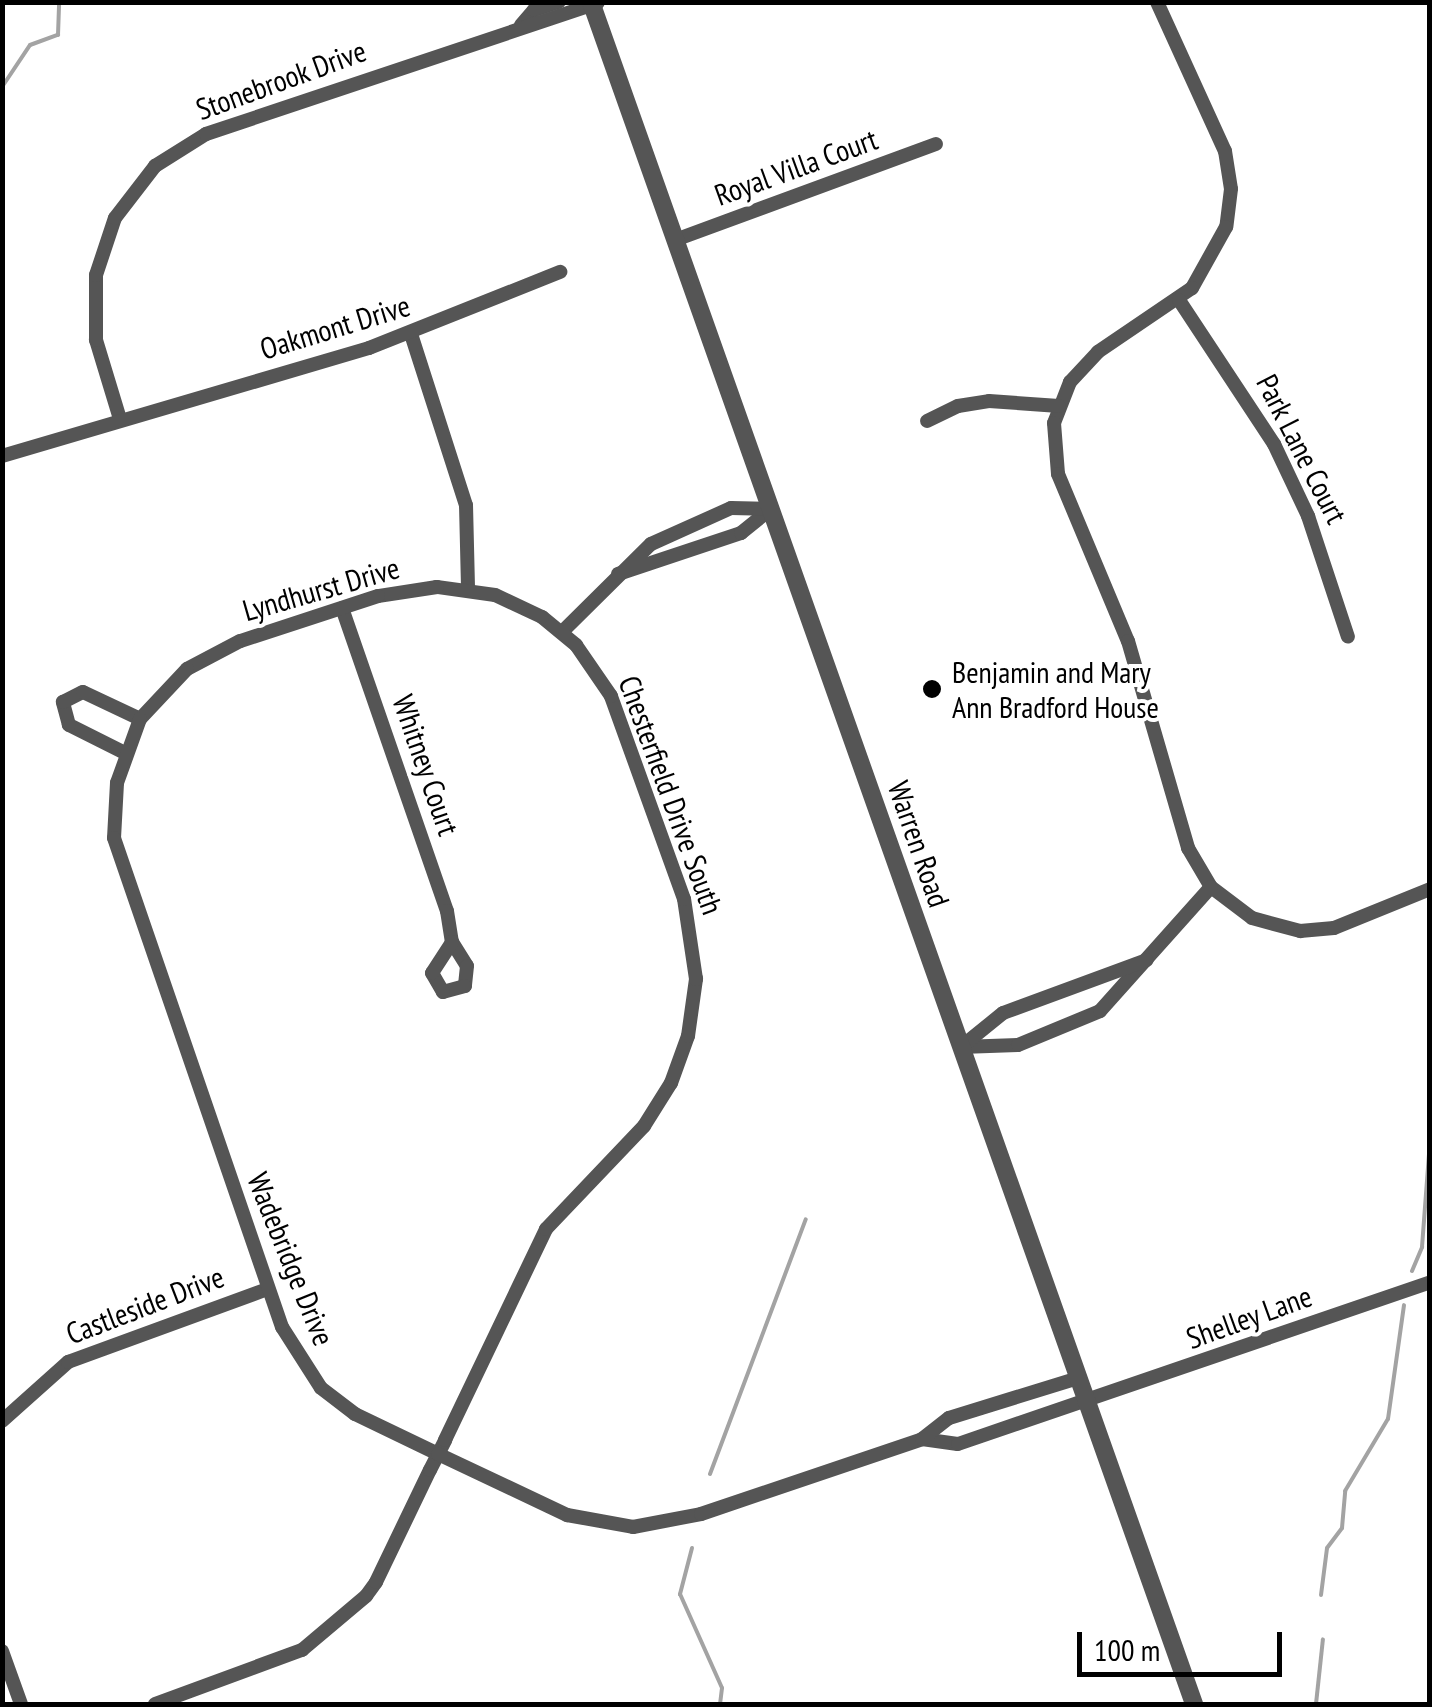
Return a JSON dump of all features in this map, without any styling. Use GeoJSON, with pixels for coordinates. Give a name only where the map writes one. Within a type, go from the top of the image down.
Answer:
{"type":"FeatureCollection","features":[{"type":"Feature","properties":{"kind":"street","name":"Stonebrook Drive"},"geometry":{"type":"LineString","coordinates":[[521,26],[534,10],[558,2]]}},
{"type":"Feature","properties":{"kind":"street"},"geometry":{"type":"LineString","coordinates":[[1158,2],[1230,170],[1221,241],[1179,300],[1088,360],[1058,406],[1053,440],[1058,474],[1128,641],[1188,848],[1210,886],[1252,918],[1300,931],[1334,928],[1430,888]]}},
{"type":"Feature","properties":{"kind":"street","name":"Stonebrook Drive"},"geometry":{"type":"LineString","coordinates":[[120,419],[96,340],[96,275],[115,218],[155,166],[206,134],[521,26],[540,25],[592,3]]}},
{"type":"Feature","properties":{"kind":"street","name":"Warren Road"},"geometry":{"type":"LineString","coordinates":[[592,3],[1194,1704]]}},
{"type":"Feature","properties":{"kind":"street","name":"Royal Villa Court"},"geometry":{"type":"LineString","coordinates":[[675,240],[936,144]]}},
{"type":"Feature","properties":{"kind":"street","name":"Oakmont Drive"},"geometry":{"type":"LineString","coordinates":[[2,456],[411,334],[560,272]]}},
{"type":"Feature","properties":{"kind":"street","name":"Park Lane Court"},"geometry":{"type":"LineString","coordinates":[[1179,300],[1274,444],[1308,516],[1348,637]]}},
{"type":"Feature","properties":{"kind":"street"},"geometry":{"type":"LineString","coordinates":[[411,334],[466,505],[468,588]]}},
{"type":"Feature","properties":{"kind":"street"},"geometry":{"type":"LineString","coordinates":[[927,421],[958,406],[988,402],[1058,406]]}},
{"type":"Feature","properties":{"kind":"street"},"geometry":{"type":"LineString","coordinates":[[562,632],[611,576],[686,526],[731,508],[772,509]]}},
{"type":"Feature","properties":{"kind":"street"},"geometry":{"type":"LineString","coordinates":[[611,576],[740,533],[772,509]]}},
{"type":"Feature","properties":{"kind":"street","name":"Lyndhurst Drive"},"geometry":{"type":"LineString","coordinates":[[152,705],[210,654],[407,589],[468,588],[517,603],[562,632]]}},
{"type":"Feature","properties":{"kind":"street","name":"Whitney Court"},"geometry":{"type":"LineString","coordinates":[[342,608],[448,911],[452,942]]}},
{"type":"Feature","properties":{"kind":"street","name":"Chesterfield Drive South"},"geometry":{"type":"LineString","coordinates":[[155,1704],[282,1660],[339,1625],[376,1582],[546,1229],[655,1110],[681,1060],[693,1011],[695,954],[684,899],[611,696],[562,632]]}},
{"type":"Feature","properties":{"kind":"street"},"geometry":{"type":"LineString","coordinates":[[125,753],[70,725],[63,702],[83,692],[140,718]]}},
{"type":"Feature","properties":{"kind":"street","name":"Wadebridge Drive"},"geometry":{"type":"LineString","coordinates":[[152,705],[140,718],[125,753],[114,810],[119,866],[290,1345],[321,1388],[355,1414],[567,1515],[633,1526],[682,1520],[922,1439],[949,1418],[1078,1378]]}},
{"type":"Feature","properties":{"kind":"street"},"geometry":{"type":"LineString","coordinates":[[961,1048],[1018,1045],[1100,1011],[1210,886]]}},
{"type":"Feature","properties":{"kind":"street"},"geometry":{"type":"LineString","coordinates":[[961,1048],[1003,1013],[1148,960]]}},
{"type":"Feature","properties":{"kind":"street","name":"Shelley Lane"},"geometry":{"type":"LineString","coordinates":[[1086,1404],[1430,1282]]}},
{"type":"Feature","properties":{"kind":"street","name":"Castleside Drive"},"geometry":{"type":"LineString","coordinates":[[2,1421],[68,1362],[268,1288]]}},
{"type":"Feature","properties":{"kind":"street","name":"Wadebridge Drive"},"geometry":{"type":"LineString","coordinates":[[922,1439],[958,1444],[1086,1404]]}},
{"type":"Feature","properties":{"kind":"street"},"geometry":{"type":"LineString","coordinates":[[2,1651],[21,1704]]}},
{"type":"Feature","properties":{"kind":"waterway"},"geometry":{"type":"LineString","coordinates":[[2,87],[30,45],[58,35],[59,2]]}},
{"type":"Feature","properties":{"kind":"waterway"},"geometry":{"type":"LineString","coordinates":[[1412,1271],[1422,1247],[1430,1140]]}},
{"type":"Feature","properties":{"kind":"waterway"},"geometry":{"type":"LineString","coordinates":[[710,1474],[806,1219]]}},
{"type":"Feature","properties":{"kind":"waterway"},"geometry":{"type":"LineString","coordinates":[[1321,1595],[1327,1548],[1342,1528],[1345,1491],[1388,1419],[1404,1305]]}},
{"type":"Feature","properties":{"kind":"waterway"},"geometry":{"type":"LineString","coordinates":[[692,1548],[680,1594],[722,1688],[720,1704]]}},
{"type":"Feature","properties":{"kind":"waterway"},"geometry":{"type":"LineString","coordinates":[[1316,1704],[1323,1639]]}},
{"type":"Feature","properties":{"kind":"place","name":"Benjamin and Mary Ann Bradford House"},"geometry":{"type":"Point","coordinates":[932,689]}}]}
